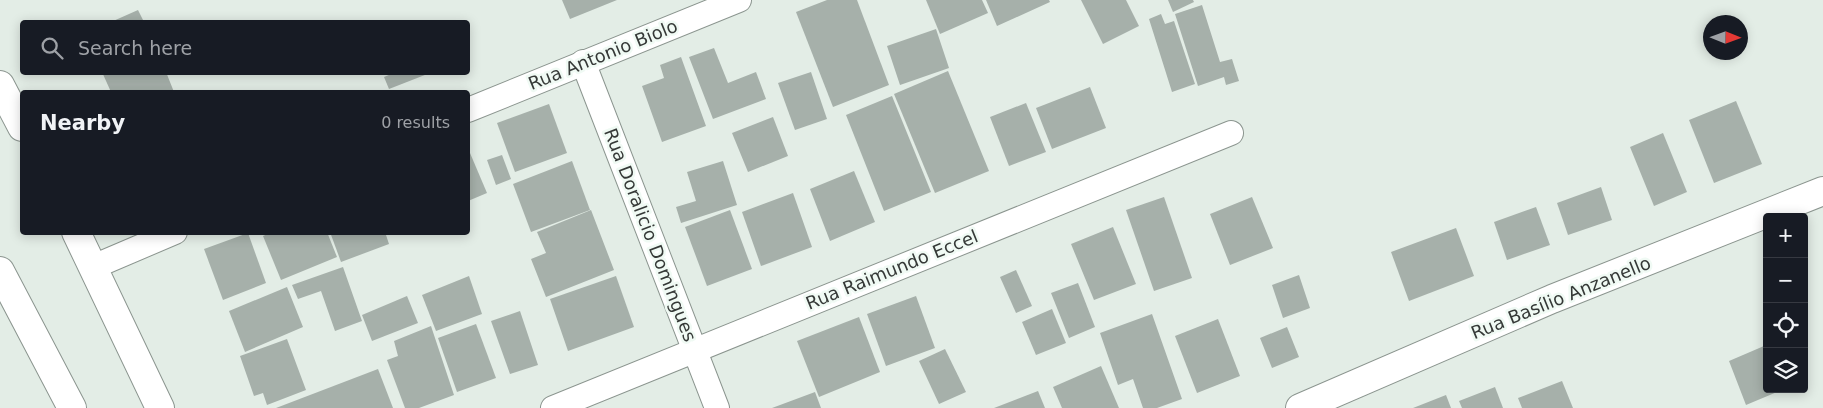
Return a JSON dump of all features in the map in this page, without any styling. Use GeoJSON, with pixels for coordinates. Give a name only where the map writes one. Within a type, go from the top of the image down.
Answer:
{"type":"FeatureCollection","features":[{"type":"Feature","properties":{"kind":"main road"},"geometry":{"type":"LineString","coordinates":[[0,85],[20,123]]}},
{"type":"Feature","properties":{"kind":"main road","name":"Rua Basílio Anzanello"},"geometry":{"type":"LineString","coordinates":[[1300,408],[1552,299],[1823,191]]}},
{"type":"Feature","properties":{"kind":"main road"},"geometry":{"type":"LineString","coordinates":[[77,235],[160,408]]}},
{"type":"Feature","properties":{"kind":"main road"},"geometry":{"type":"LineString","coordinates":[[5,280],[55,408]]}},
{"type":"Feature","properties":{"kind":"main road"},"geometry":{"type":"LineString","coordinates":[[5,280],[72,408]]}},
{"type":"Feature","properties":{"kind":"street","name":"Rua Antonio Biolo"},"geometry":{"type":"LineString","coordinates":[[470,109],[739,0]]}},
{"type":"Feature","properties":{"kind":"street","name":"Rua Doralicio Domingues"},"geometry":{"type":"LineString","coordinates":[[583,62],[717,408]]}},
{"type":"Feature","properties":{"kind":"street","name":"Rua Raimundo Eccel"},"geometry":{"type":"LineString","coordinates":[[554,408],[1231,133]]}},
{"type":"Feature","properties":{"kind":"street"},"geometry":{"type":"LineString","coordinates":[[93,267],[168,235]]}},
{"type":"Feature","properties":{"kind":"building"},"geometry":{"type":"Polygon","coordinates":[[[562,0],[617,0],[570,19],[562,0]]]}},
{"type":"Feature","properties":{"kind":"building"},"geometry":{"type":"Polygon","coordinates":[[[827,0],[857,0],[889,85],[833,107],[796,12],[827,0]]]}},
{"type":"Feature","properties":{"kind":"building"},"geometry":{"type":"Polygon","coordinates":[[[926,0],[982,0],[988,13],[940,34],[926,0]]]}},
{"type":"Feature","properties":{"kind":"building"},"geometry":{"type":"Polygon","coordinates":[[[986,0],[1049,0],[1050,2],[997,26],[986,0]]]}},
{"type":"Feature","properties":{"kind":"building"},"geometry":{"type":"Polygon","coordinates":[[[1081,0],[1126,0],[1139,26],[1103,44],[1081,0]]]}},
{"type":"Feature","properties":{"kind":"building"},"geometry":{"type":"Polygon","coordinates":[[[1168,0],[1193,0],[1194,2],[1173,12],[1168,0]]]}},
{"type":"Feature","properties":{"kind":"building"},"geometry":{"type":"Polygon","coordinates":[[[1202,5],[1220,62],[1232,59],[1239,81],[1226,85],[1224,77],[1198,86],[1175,14],[1202,5]]]}},
{"type":"Feature","properties":{"kind":"building"},"geometry":{"type":"Polygon","coordinates":[[[138,10],[143,20],[116,20],[138,10]]]}},
{"type":"Feature","properties":{"kind":"building"},"geometry":{"type":"Polygon","coordinates":[[[1161,14],[1165,24],[1174,21],[1195,84],[1172,92],[1149,19],[1161,14]]]}},
{"type":"Feature","properties":{"kind":"building"},"geometry":{"type":"Polygon","coordinates":[[[936,29],[949,68],[900,85],[887,46],[936,29]]]}},
{"type":"Feature","properties":{"kind":"building"},"geometry":{"type":"Polygon","coordinates":[[[714,48],[728,83],[756,72],[766,99],[713,119],[689,57],[714,48]]]}},
{"type":"Feature","properties":{"kind":"building"},"geometry":{"type":"Polygon","coordinates":[[[681,57],[706,126],[662,142],[642,86],[664,78],[660,65],[681,57]]]}},
{"type":"Feature","properties":{"kind":"building"},"geometry":{"type":"Polygon","coordinates":[[[948,71],[989,171],[935,193],[894,94],[948,71]]]}},
{"type":"Feature","properties":{"kind":"building"},"geometry":{"type":"Polygon","coordinates":[[[811,72],[827,119],[795,130],[778,83],[811,72]]]}},
{"type":"Feature","properties":{"kind":"building"},"geometry":{"type":"Polygon","coordinates":[[[103,75],[167,75],[173,90],[110,90],[103,75]]]}},
{"type":"Feature","properties":{"kind":"building"},"geometry":{"type":"Polygon","coordinates":[[[389,75],[425,75],[389,89],[384,77],[389,75]]]}},
{"type":"Feature","properties":{"kind":"building"},"geometry":{"type":"Polygon","coordinates":[[[1090,87],[1106,128],[1052,149],[1036,108],[1090,87]]]}},
{"type":"Feature","properties":{"kind":"building"},"geometry":{"type":"Polygon","coordinates":[[[892,96],[931,192],[884,211],[846,115],[892,96]]]}},
{"type":"Feature","properties":{"kind":"building"},"geometry":{"type":"Polygon","coordinates":[[[1736,101],[1762,164],[1714,183],[1689,120],[1736,101]]]}},
{"type":"Feature","properties":{"kind":"building"},"geometry":{"type":"Polygon","coordinates":[[[1026,103],[1046,152],[1009,166],[990,117],[1026,103]]]}},
{"type":"Feature","properties":{"kind":"building"},"geometry":{"type":"Polygon","coordinates":[[[549,104],[567,153],[515,172],[497,123],[549,104]]]}},
{"type":"Feature","properties":{"kind":"building"},"geometry":{"type":"Polygon","coordinates":[[[773,117],[788,156],[748,172],[732,133],[773,117]]]}},
{"type":"Feature","properties":{"kind":"building"},"geometry":{"type":"Polygon","coordinates":[[[1663,133],[1687,192],[1654,206],[1630,147],[1663,133]]]}},
{"type":"Feature","properties":{"kind":"building"},"geometry":{"type":"Polygon","coordinates":[[[470,153],[487,193],[470,200],[470,153]]]}},
{"type":"Feature","properties":{"kind":"building"},"geometry":{"type":"Polygon","coordinates":[[[502,155],[511,179],[496,185],[487,160],[502,155]]]}},
{"type":"Feature","properties":{"kind":"building"},"geometry":{"type":"Polygon","coordinates":[[[572,161],[590,210],[531,232],[513,184],[572,161]]]}},
{"type":"Feature","properties":{"kind":"building"},"geometry":{"type":"Polygon","coordinates":[[[723,161],[737,205],[681,223],[676,207],[696,201],[687,172],[723,161]]]}},
{"type":"Feature","properties":{"kind":"building"},"geometry":{"type":"Polygon","coordinates":[[[854,171],[875,222],[830,241],[810,189],[854,171]]]}},
{"type":"Feature","properties":{"kind":"building"},"geometry":{"type":"Polygon","coordinates":[[[1601,187],[1612,220],[1568,235],[1557,203],[1601,187]]]}},
{"type":"Feature","properties":{"kind":"building"},"geometry":{"type":"Polygon","coordinates":[[[793,193],[812,247],[761,266],[742,212],[793,193]]]}},
{"type":"Feature","properties":{"kind":"building"},"geometry":{"type":"Polygon","coordinates":[[[1164,197],[1192,278],[1154,291],[1126,210],[1164,197]]]}},
{"type":"Feature","properties":{"kind":"building"},"geometry":{"type":"Polygon","coordinates":[[[1252,197],[1273,248],[1230,265],[1210,214],[1252,197]]]}},
{"type":"Feature","properties":{"kind":"building"},"geometry":{"type":"Polygon","coordinates":[[[1536,207],[1550,245],[1507,260],[1494,222],[1536,207]]]}},
{"type":"Feature","properties":{"kind":"building"},"geometry":{"type":"Polygon","coordinates":[[[591,210],[614,270],[546,297],[531,259],[546,253],[537,232],[591,210]]]}},
{"type":"Feature","properties":{"kind":"building"},"geometry":{"type":"Polygon","coordinates":[[[730,210],[752,269],[707,286],[685,227],[730,210]]]}},
{"type":"Feature","properties":{"kind":"building"},"geometry":{"type":"Polygon","coordinates":[[[1113,227],[1136,284],[1094,300],[1071,244],[1113,227]]]}},
{"type":"Feature","properties":{"kind":"building"},"geometry":{"type":"Polygon","coordinates":[[[1456,228],[1474,276],[1409,301],[1391,252],[1456,228]]]}},
{"type":"Feature","properties":{"kind":"building"},"geometry":{"type":"Polygon","coordinates":[[[242,235],[249,235],[266,283],[223,300],[204,249],[242,235]]]}},
{"type":"Feature","properties":{"kind":"building"},"geometry":{"type":"Polygon","coordinates":[[[328,235],[337,257],[281,280],[263,236],[328,235]]]}},
{"type":"Feature","properties":{"kind":"building"},"geometry":{"type":"Polygon","coordinates":[[[331,235],[386,235],[389,244],[341,262],[331,235]]]}},
{"type":"Feature","properties":{"kind":"building"},"geometry":{"type":"Polygon","coordinates":[[[343,267],[362,321],[335,331],[321,291],[298,299],[292,285],[343,267]]]}},
{"type":"Feature","properties":{"kind":"building"},"geometry":{"type":"Polygon","coordinates":[[[1016,270],[1032,306],[1016,313],[1000,277],[1016,270]]]}},
{"type":"Feature","properties":{"kind":"building"},"geometry":{"type":"Polygon","coordinates":[[[1299,275],[1310,308],[1283,318],[1272,285],[1299,275]]]}},
{"type":"Feature","properties":{"kind":"building"},"geometry":{"type":"Polygon","coordinates":[[[469,276],[482,314],[436,331],[422,295],[469,276]]]}},
{"type":"Feature","properties":{"kind":"building"},"geometry":{"type":"Polygon","coordinates":[[[616,276],[634,327],[568,351],[550,299],[616,276]]]}},
{"type":"Feature","properties":{"kind":"building"},"geometry":{"type":"Polygon","coordinates":[[[1078,283],[1095,327],[1069,338],[1051,293],[1078,283]]]}},
{"type":"Feature","properties":{"kind":"building"},"geometry":{"type":"Polygon","coordinates":[[[287,287],[303,327],[245,352],[229,311],[287,287]]]}},
{"type":"Feature","properties":{"kind":"building"},"geometry":{"type":"Polygon","coordinates":[[[407,296],[418,323],[372,341],[362,315],[407,296]]]}},
{"type":"Feature","properties":{"kind":"building"},"geometry":{"type":"Polygon","coordinates":[[[916,296],[935,348],[886,366],[867,314],[916,296]]]}},
{"type":"Feature","properties":{"kind":"building"},"geometry":{"type":"Polygon","coordinates":[[[1052,309],[1066,343],[1036,355],[1022,322],[1052,309]]]}},
{"type":"Feature","properties":{"kind":"building"},"geometry":{"type":"Polygon","coordinates":[[[520,311],[538,365],[510,374],[491,321],[520,311]]]}},
{"type":"Feature","properties":{"kind":"building"},"geometry":{"type":"Polygon","coordinates":[[[1152,314],[1182,399],[1157,408],[1143,408],[1133,379],[1118,385],[1100,333],[1152,314]]]}},
{"type":"Feature","properties":{"kind":"building"},"geometry":{"type":"Polygon","coordinates":[[[859,317],[880,372],[819,397],[797,341],[859,317]]]}},
{"type":"Feature","properties":{"kind":"building"},"geometry":{"type":"Polygon","coordinates":[[[1218,319],[1240,376],[1197,393],[1175,336],[1218,319]]]}},
{"type":"Feature","properties":{"kind":"building"},"geometry":{"type":"Polygon","coordinates":[[[476,324],[496,378],[457,392],[438,338],[476,324]]]}},
{"type":"Feature","properties":{"kind":"building"},"geometry":{"type":"Polygon","coordinates":[[[431,326],[454,395],[419,408],[405,408],[387,360],[398,356],[394,341],[431,326]]]}},
{"type":"Feature","properties":{"kind":"building"},"geometry":{"type":"Polygon","coordinates":[[[1287,327],[1299,357],[1272,368],[1260,338],[1287,327]]]}},
{"type":"Feature","properties":{"kind":"building"},"geometry":{"type":"Polygon","coordinates":[[[287,339],[306,390],[267,405],[263,393],[254,396],[240,356],[287,339]]]}},
{"type":"Feature","properties":{"kind":"building"},"geometry":{"type":"Polygon","coordinates":[[[1763,346],[1763,393],[1774,393],[1746,405],[1729,361],[1763,346]]]}},
{"type":"Feature","properties":{"kind":"building"},"geometry":{"type":"Polygon","coordinates":[[[945,349],[966,392],[939,404],[919,361],[945,349]]]}},
{"type":"Feature","properties":{"kind":"building"},"geometry":{"type":"Polygon","coordinates":[[[1101,366],[1119,408],[1062,408],[1053,387],[1101,366]]]}},
{"type":"Feature","properties":{"kind":"building"},"geometry":{"type":"Polygon","coordinates":[[[378,369],[393,408],[276,408],[378,369]]]}},
{"type":"Feature","properties":{"kind":"building"},"geometry":{"type":"Polygon","coordinates":[[[1562,381],[1573,408],[1522,408],[1518,398],[1562,381]]]}},
{"type":"Feature","properties":{"kind":"building"},"geometry":{"type":"Polygon","coordinates":[[[1495,387],[1503,408],[1462,408],[1459,401],[1495,387]]]}},
{"type":"Feature","properties":{"kind":"building"},"geometry":{"type":"Polygon","coordinates":[[[1038,391],[1045,408],[994,408],[1038,391]]]}},
{"type":"Feature","properties":{"kind":"building"},"geometry":{"type":"Polygon","coordinates":[[[815,392],[821,408],[772,408],[815,392]]]}},
{"type":"Feature","properties":{"kind":"building"},"geometry":{"type":"Polygon","coordinates":[[[1446,395],[1451,408],[1413,408],[1446,395]]]}}]}
